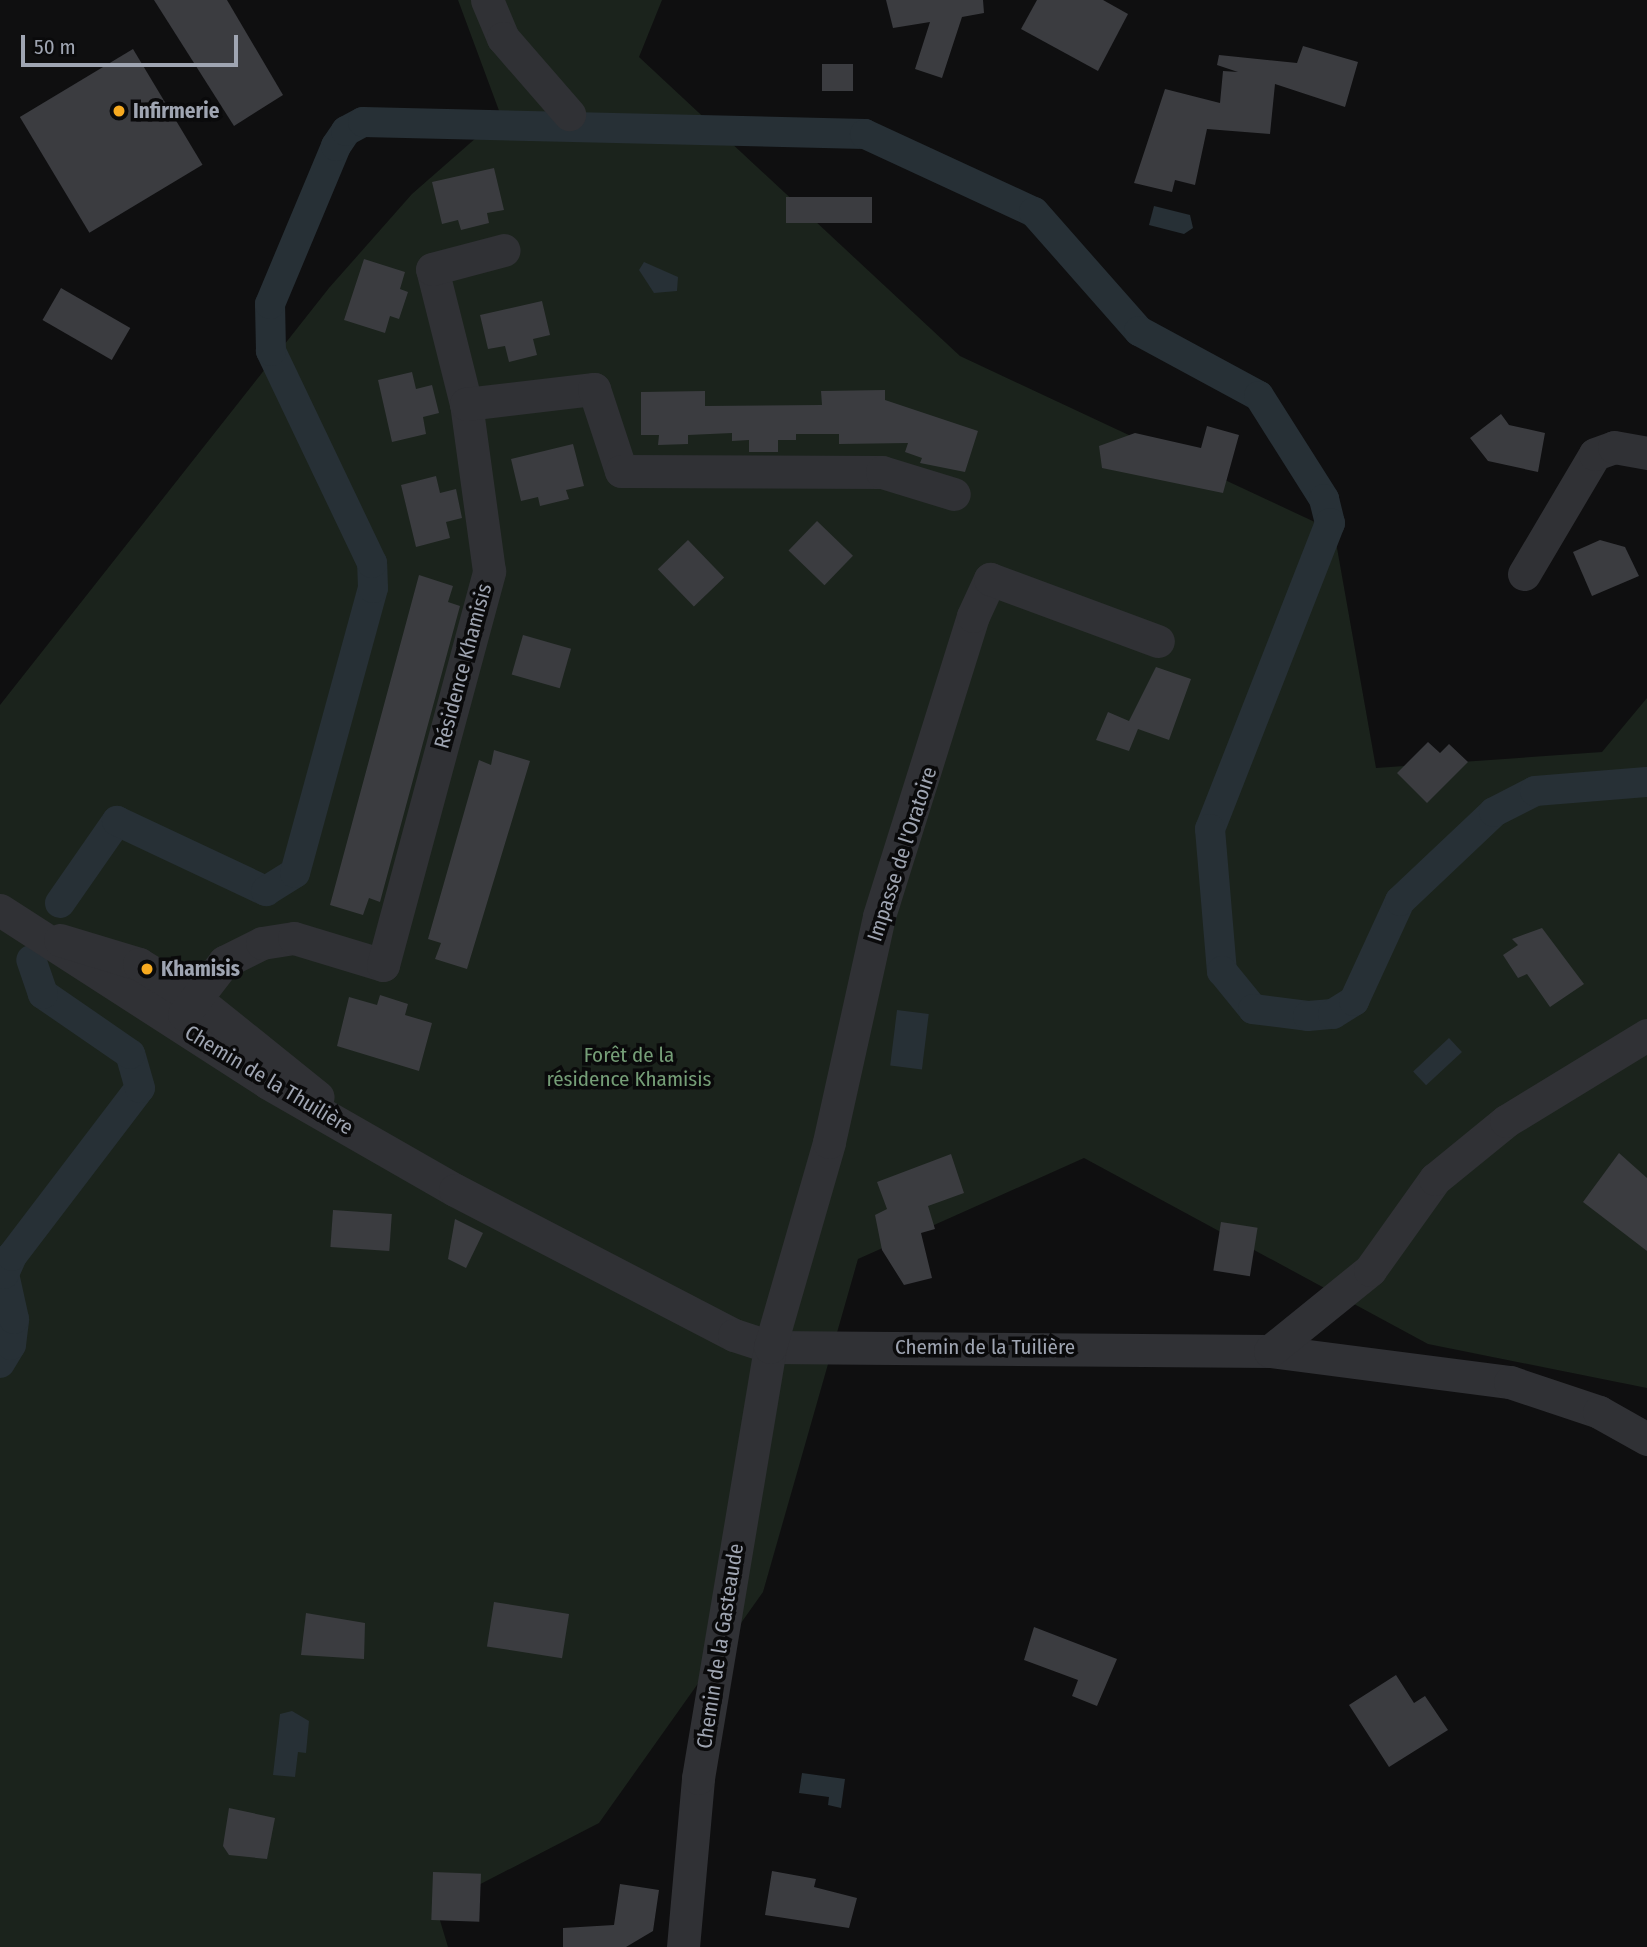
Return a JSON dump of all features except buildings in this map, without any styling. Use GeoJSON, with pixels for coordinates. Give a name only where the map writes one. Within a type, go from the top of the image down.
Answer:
{"type":"FeatureCollection","features":[{"type":"Feature","properties":{"kind":"street"},"geometry":{"type":"LineString","coordinates":[[487,0],[503,38],[569,114]]}},
{"type":"Feature","properties":{"kind":"street"},"geometry":{"type":"LineString","coordinates":[[504,250],[432,269],[466,404],[594,390],[621,471],[882,472],[954,494]]}},
{"type":"Feature","properties":{"kind":"street","name":"Résidence Khamisis"},"geometry":{"type":"LineString","coordinates":[[189,1015],[224,962],[262,943],[294,937],[383,965],[489,571],[466,404]]}},
{"type":"Feature","properties":{"kind":"street"},"geometry":{"type":"LineString","coordinates":[[1524,574],[1595,454],[1614,447],[1647,453]]}},
{"type":"Feature","properties":{"kind":"street","name":"Impasse de l'Oratoire"},"geometry":{"type":"LineString","coordinates":[[770,1347],[829,1142],[879,916],[990,579],[1158,641]]}},
{"type":"Feature","properties":{"kind":"street","name":"Chemin de la Thuilière"},"geometry":{"type":"LineString","coordinates":[[0,910],[51,938],[107,981],[189,1015],[280,1062],[361,1135]]}},
{"type":"Feature","properties":{"kind":"street","name":"Chemin de la Thuilière"},"geometry":{"type":"LineString","coordinates":[[51,938],[139,964],[189,1015]]}},
{"type":"Feature","properties":{"kind":"street"},"geometry":{"type":"LineString","coordinates":[[1270,1350],[1370,1270],[1435,1180],[1506,1121],[1647,1035]]}},
{"type":"Feature","properties":{"kind":"street","name":"Chemin de la Tuilière"},"geometry":{"type":"LineString","coordinates":[[361,1135],[638,1286],[770,1347],[1270,1350],[1510,1382],[1599,1412],[1647,1439]]}},
{"type":"Feature","properties":{"kind":"street","name":"Chemin de la Gasteaude"},"geometry":{"type":"LineString","coordinates":[[683,1947],[698,1778],[770,1347]]}},
{"type":"Feature","properties":{"kind":"green space","name":"Forêt de la résidence Khamisis"},"geometry":{"type":"Polygon","coordinates":[[[458,0],[662,0],[639,57],[960,356],[1334,531],[1376,768],[1602,752],[1647,698],[1647,1388],[1428,1344],[1084,1158],[858,1259],[763,1592],[599,1823],[436,1907],[448,1947],[0,1947],[0,705],[329,288],[412,194],[501,116],[458,0]]]}},
{"type":"Feature","properties":{"kind":"shaded area"},"geometry":{"type":"Polygon","coordinates":[[[1154,206],[1190,215],[1193,228],[1184,234],[1149,225],[1154,206]]]}},
{"type":"Feature","properties":{"kind":"shaded area"},"geometry":{"type":"Polygon","coordinates":[[[644,262],[678,277],[677,291],[654,293],[639,270],[644,262]]]}},
{"type":"Feature","properties":{"kind":"shaded area"},"geometry":{"type":"Polygon","coordinates":[[[897,1010],[929,1014],[922,1069],[890,1066],[897,1010]]]}},
{"type":"Feature","properties":{"kind":"shaded area"},"geometry":{"type":"Polygon","coordinates":[[[1449,1038],[1462,1052],[1426,1085],[1413,1071],[1449,1038]]]}},
{"type":"Feature","properties":{"kind":"shaded area"},"geometry":{"type":"Polygon","coordinates":[[[292,1711],[309,1721],[306,1753],[298,1752],[295,1777],[273,1775],[280,1714],[292,1711]]]}},
{"type":"Feature","properties":{"kind":"shaded area"},"geometry":{"type":"Polygon","coordinates":[[[802,1773],[845,1779],[841,1808],[828,1805],[829,1797],[799,1793],[802,1773]]]}},
{"type":"Feature","properties":{"kind":"waterway"},"geometry":{"type":"LineString","coordinates":[[60,903],[117,821],[266,891],[295,873],[373,588],[372,563],[271,351],[270,304],[336,146],[346,131],[363,122],[865,134],[1034,212],[1139,331],[1259,396],[1324,499],[1330,523],[1210,829],[1222,971],[1253,1009],[1308,1016],[1333,1014],[1354,1001],[1400,901],[1494,812],[1535,791],[1647,782]]}},
{"type":"Feature","properties":{"kind":"waterway"},"geometry":{"type":"LineString","coordinates":[[0,1363],[11,1345],[14,1319],[4,1274],[12,1256],[140,1088],[130,1054],[43,994],[31,960]]}},
{"type":"Feature","properties":{"kind":"place","name":"Infirmerie"},"geometry":{"type":"Point","coordinates":[119,111]}},
{"type":"Feature","properties":{"kind":"place","name":"Khamisis"},"geometry":{"type":"Point","coordinates":[147,969]}}]}
